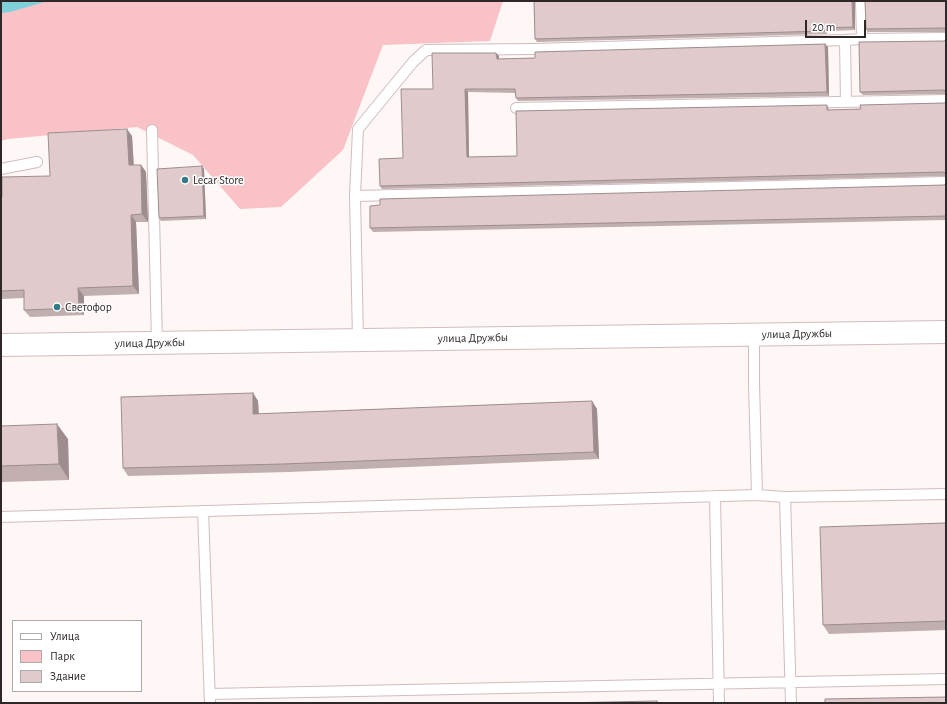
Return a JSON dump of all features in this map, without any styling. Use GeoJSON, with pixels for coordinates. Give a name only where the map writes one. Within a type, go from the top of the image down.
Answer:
{"type":"FeatureCollection","features":[{"type":"Feature","properties":{"kind":"street","name":"улица Дружбы"},"geometry":{"type":"LineString","coordinates":[[1,345],[946,332]]}},
{"type":"Feature","properties":{"kind":"lane"},"geometry":{"type":"LineString","coordinates":[[861,1],[862,39]]}},
{"type":"Feature","properties":{"kind":"lane"},"geometry":{"type":"LineString","coordinates":[[358,340],[355,196],[358,129],[413,62],[426,50],[533,49],[862,39],[946,38]]}},
{"type":"Feature","properties":{"kind":"lane"},"geometry":{"type":"LineString","coordinates":[[845,40],[846,102]]}},
{"type":"Feature","properties":{"kind":"lane"},"geometry":{"type":"LineString","coordinates":[[516,108],[946,100]]}},
{"type":"Feature","properties":{"kind":"lane"},"geometry":{"type":"LineString","coordinates":[[152,130],[157,342]]}},
{"type":"Feature","properties":{"kind":"lane"},"geometry":{"type":"LineString","coordinates":[[1,169],[37,162]]}},
{"type":"Feature","properties":{"kind":"lane"},"geometry":{"type":"LineString","coordinates":[[355,196],[946,182]]}},
{"type":"Feature","properties":{"kind":"lane"},"geometry":{"type":"LineString","coordinates":[[754,334],[757,495]]}},
{"type":"Feature","properties":{"kind":"lane"},"geometry":{"type":"LineString","coordinates":[[1,517],[715,496],[757,495],[785,497],[946,494]]}},
{"type":"Feature","properties":{"kind":"lane"},"geometry":{"type":"LineString","coordinates":[[715,496],[719,703]]}},
{"type":"Feature","properties":{"kind":"lane"},"geometry":{"type":"LineString","coordinates":[[785,497],[792,703]]}},
{"type":"Feature","properties":{"kind":"lane"},"geometry":{"type":"LineString","coordinates":[[203,511],[210,699],[946,679]]}},
{"type":"Feature","properties":{"kind":"green space"},"geometry":{"type":"Polygon","coordinates":[[[1,1],[503,1],[490,41],[383,45],[343,150],[281,207],[240,209],[193,155],[137,127],[8,139],[1,141],[1,1]]]}},
{"type":"Feature","properties":{"kind":"water"},"geometry":{"type":"Polygon","coordinates":[[[1,1],[48,1],[10,12],[1,13],[1,1]]]}},
{"type":"Feature","properties":{"kind":"building"},"geometry":{"type":"Polygon","coordinates":[[[534,1],[852,1],[853,27],[825,28],[825,31],[535,39],[534,1]]]}},
{"type":"Feature","properties":{"kind":"building"},"geometry":{"type":"Polygon","coordinates":[[[865,1],[946,1],[946,29],[866,29],[865,1]]]}},
{"type":"Feature","properties":{"kind":"building"},"geometry":{"type":"Polygon","coordinates":[[[946,40],[946,92],[944,90],[860,92],[859,42],[946,40]]]}},
{"type":"Feature","properties":{"kind":"building"},"geometry":{"type":"Polygon","coordinates":[[[825,44],[827,92],[516,98],[515,89],[465,89],[467,157],[517,156],[516,111],[827,105],[827,110],[861,109],[860,105],[946,102],[946,174],[944,172],[380,186],[379,159],[403,158],[401,89],[433,89],[432,53],[496,53],[497,59],[535,58],[535,52],[825,44]]]}},
{"type":"Feature","properties":{"kind":"building"},"geometry":{"type":"Polygon","coordinates":[[[127,129],[129,165],[141,165],[142,214],[131,215],[133,286],[78,288],[79,308],[24,310],[24,290],[1,291],[2,177],[50,176],[48,133],[127,129]]]}},
{"type":"Feature","properties":{"kind":"building"},"geometry":{"type":"Polygon","coordinates":[[[202,166],[204,216],[159,218],[157,169],[202,166]]]}},
{"type":"Feature","properties":{"kind":"building"},"geometry":{"type":"Polygon","coordinates":[[[946,184],[946,216],[370,228],[370,206],[380,205],[380,199],[946,184]]]}},
{"type":"Feature","properties":{"kind":"building"},"geometry":{"type":"Polygon","coordinates":[[[253,393],[253,414],[592,401],[594,452],[283,464],[123,468],[121,397],[253,393]]]}},
{"type":"Feature","properties":{"kind":"building"},"geometry":{"type":"Polygon","coordinates":[[[57,424],[59,464],[1,466],[1,426],[57,424]]]}},
{"type":"Feature","properties":{"kind":"building"},"geometry":{"type":"Polygon","coordinates":[[[946,523],[946,621],[823,625],[820,527],[946,523]]]}},
{"type":"Feature","properties":{"kind":"building"},"geometry":{"type":"Polygon","coordinates":[[[946,697],[946,703],[825,703],[825,699],[946,697]]]}},
{"type":"Feature","properties":{"kind":"building"},"geometry":{"type":"Polygon","coordinates":[[[657,701],[657,703],[560,703],[657,701]]]}},
{"type":"Feature","properties":{"kind":"place","name":"Lecar Store"},"geometry":{"type":"Point","coordinates":[185,180]}},
{"type":"Feature","properties":{"kind":"place","name":"Светофор"},"geometry":{"type":"Point","coordinates":[57,307]}}]}
